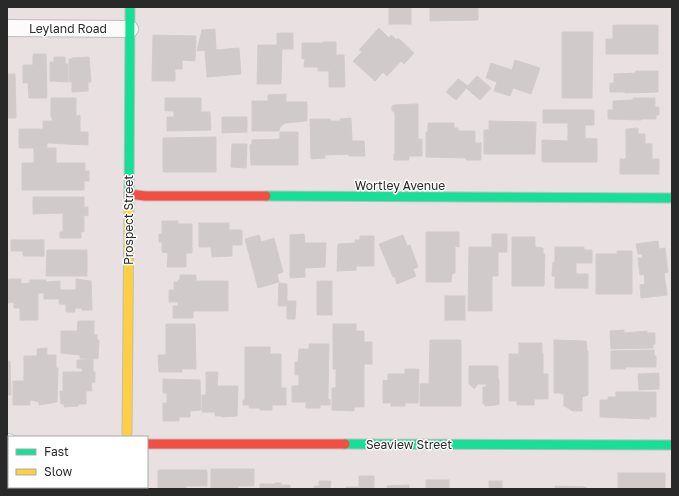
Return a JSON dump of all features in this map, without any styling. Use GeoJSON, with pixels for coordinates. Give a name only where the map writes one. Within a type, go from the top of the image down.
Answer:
{"type":"FeatureCollection","features":[{"type":"Feature","properties":{"kind":"street","name":"Prospect Street"},"geometry":{"type":"LineString","coordinates":[[127,436],[130,7]]}},
{"type":"Feature","properties":{"kind":"street","name":"Leyland Road"},"geometry":{"type":"LineString","coordinates":[[7,28],[130,29]]}},
{"type":"Feature","properties":{"kind":"street","name":"Wortley Avenue"},"geometry":{"type":"LineString","coordinates":[[129,194],[145,196],[672,198]]}},
{"type":"Feature","properties":{"kind":"street","name":"Seaview Street"},"geometry":{"type":"LineString","coordinates":[[148,444],[672,445]]}},
{"type":"Feature","properties":{"kind":"building"},"geometry":{"type":"Polygon","coordinates":[[[389,7],[411,7],[411,24],[389,24],[389,7]]]}},
{"type":"Feature","properties":{"kind":"building"},"geometry":{"type":"Polygon","coordinates":[[[430,7],[478,7],[478,20],[430,21],[430,7]]]}},
{"type":"Feature","properties":{"kind":"building"},"geometry":{"type":"Polygon","coordinates":[[[613,25],[658,25],[658,54],[606,54],[606,39],[613,39],[613,25]]]}},
{"type":"Feature","properties":{"kind":"building"},"geometry":{"type":"Polygon","coordinates":[[[379,28],[389,38],[391,35],[397,40],[398,38],[414,53],[404,64],[401,61],[387,76],[383,72],[375,81],[353,61],[362,52],[359,50],[379,28]]]}},
{"type":"Feature","properties":{"kind":"building"},"geometry":{"type":"Polygon","coordinates":[[[215,29],[216,50],[239,48],[241,74],[207,77],[205,50],[197,51],[202,30],[215,29]]]}},
{"type":"Feature","properties":{"kind":"building"},"geometry":{"type":"Polygon","coordinates":[[[562,32],[593,32],[592,98],[562,98],[562,32]]]}},
{"type":"Feature","properties":{"kind":"building"},"geometry":{"type":"Polygon","coordinates":[[[277,33],[293,33],[293,49],[282,49],[281,84],[257,84],[258,45],[277,45],[277,33]]]}},
{"type":"Feature","properties":{"kind":"building"},"geometry":{"type":"Polygon","coordinates":[[[153,35],[196,36],[195,61],[182,60],[182,69],[175,69],[175,81],[152,81],[153,35]]]}},
{"type":"Feature","properties":{"kind":"building"},"geometry":{"type":"Polygon","coordinates":[[[336,42],[336,55],[344,55],[345,87],[329,87],[329,71],[318,71],[318,67],[304,67],[305,59],[302,59],[302,43],[336,42]]]}},
{"type":"Feature","properties":{"kind":"building"},"geometry":{"type":"Polygon","coordinates":[[[33,54],[46,54],[47,98],[29,98],[28,83],[23,83],[23,65],[33,65],[33,54]]]}},
{"type":"Feature","properties":{"kind":"building"},"geometry":{"type":"Polygon","coordinates":[[[54,57],[65,57],[65,64],[68,64],[68,82],[50,81],[50,62],[54,62],[54,57]]]}},
{"type":"Feature","properties":{"kind":"building"},"geometry":{"type":"Polygon","coordinates":[[[89,57],[91,82],[88,82],[88,91],[72,92],[72,82],[69,82],[69,59],[89,57]]]}},
{"type":"Feature","properties":{"kind":"building"},"geometry":{"type":"Polygon","coordinates":[[[515,60],[540,68],[531,94],[513,88],[510,96],[494,91],[497,82],[486,78],[491,63],[512,70],[515,60]]]}},
{"type":"Feature","properties":{"kind":"building"},"geometry":{"type":"Polygon","coordinates":[[[636,71],[658,71],[658,92],[610,92],[610,83],[614,83],[614,74],[635,73],[636,71]]]}},
{"type":"Feature","properties":{"kind":"building"},"geometry":{"type":"Polygon","coordinates":[[[7,74],[15,74],[16,118],[7,118],[7,74]]]}},
{"type":"Feature","properties":{"kind":"building"},"geometry":{"type":"Polygon","coordinates":[[[477,76],[491,88],[480,100],[466,88],[477,76]]]}},
{"type":"Feature","properties":{"kind":"building"},"geometry":{"type":"Polygon","coordinates":[[[458,79],[468,86],[456,100],[446,92],[458,79]]]}},
{"type":"Feature","properties":{"kind":"building"},"geometry":{"type":"Polygon","coordinates":[[[286,94],[286,102],[307,102],[307,121],[285,123],[280,127],[279,131],[252,131],[252,101],[268,101],[268,95],[286,94]]]}},
{"type":"Feature","properties":{"kind":"building"},"geometry":{"type":"Polygon","coordinates":[[[51,98],[76,98],[76,116],[80,115],[80,132],[88,132],[88,145],[47,143],[47,148],[19,148],[19,129],[43,129],[43,121],[52,121],[51,98]]]}},
{"type":"Feature","properties":{"kind":"building"},"geometry":{"type":"Polygon","coordinates":[[[165,98],[201,98],[201,112],[210,112],[211,130],[167,131],[167,117],[174,117],[174,111],[165,111],[165,98]]]}},
{"type":"Feature","properties":{"kind":"building"},"geometry":{"type":"Polygon","coordinates":[[[633,98],[655,98],[655,107],[659,107],[659,115],[656,115],[656,119],[608,119],[608,110],[613,110],[613,101],[633,100],[633,98]]]}},
{"type":"Feature","properties":{"kind":"building"},"geometry":{"type":"Polygon","coordinates":[[[418,104],[418,139],[422,139],[422,156],[409,156],[409,160],[394,160],[395,114],[394,111],[392,111],[392,106],[418,104]]]}},
{"type":"Feature","properties":{"kind":"building"},"geometry":{"type":"Polygon","coordinates":[[[543,110],[594,110],[594,125],[585,125],[585,138],[597,139],[597,162],[542,162],[542,140],[568,141],[568,123],[543,123],[543,110]]]}},
{"type":"Feature","properties":{"kind":"building"},"geometry":{"type":"Polygon","coordinates":[[[222,117],[247,117],[247,132],[222,133],[222,117]]]}},
{"type":"Feature","properties":{"kind":"building"},"geometry":{"type":"Polygon","coordinates":[[[351,118],[352,141],[364,141],[365,156],[349,156],[349,154],[325,155],[325,158],[311,159],[310,119],[330,119],[330,121],[340,121],[340,119],[351,118]]]}},
{"type":"Feature","properties":{"kind":"building"},"geometry":{"type":"Polygon","coordinates":[[[489,121],[536,122],[535,154],[484,154],[484,130],[489,130],[489,121]]]}},
{"type":"Feature","properties":{"kind":"building"},"geometry":{"type":"Polygon","coordinates":[[[428,123],[454,123],[454,128],[458,128],[458,131],[475,131],[475,143],[481,143],[481,160],[426,157],[426,132],[428,132],[428,123]]]}},
{"type":"Feature","properties":{"kind":"building"},"geometry":{"type":"Polygon","coordinates":[[[638,128],[638,134],[645,134],[645,144],[652,144],[652,159],[659,159],[659,174],[620,174],[620,159],[626,159],[626,129],[638,128]]]}},
{"type":"Feature","properties":{"kind":"building"},"geometry":{"type":"Polygon","coordinates":[[[280,132],[298,132],[298,165],[251,165],[250,145],[252,144],[252,140],[280,139],[280,132]]]}},
{"type":"Feature","properties":{"kind":"building"},"geometry":{"type":"Polygon","coordinates":[[[216,137],[216,172],[163,172],[163,138],[216,137]]]}},
{"type":"Feature","properties":{"kind":"building"},"geometry":{"type":"Polygon","coordinates":[[[232,144],[247,144],[246,168],[231,167],[232,144]]]}},
{"type":"Feature","properties":{"kind":"building"},"geometry":{"type":"Polygon","coordinates":[[[34,148],[56,148],[56,163],[85,163],[85,171],[89,171],[89,181],[84,181],[84,190],[22,190],[22,163],[34,163],[34,148]]]}},
{"type":"Feature","properties":{"kind":"building"},"geometry":{"type":"Polygon","coordinates":[[[33,197],[84,197],[84,207],[88,207],[88,216],[84,215],[84,232],[81,232],[81,238],[60,238],[60,232],[63,232],[63,213],[33,214],[33,197]]]}},
{"type":"Feature","properties":{"kind":"building"},"geometry":{"type":"Polygon","coordinates":[[[162,221],[178,221],[178,224],[192,224],[192,253],[186,253],[186,267],[167,267],[168,253],[162,252],[162,242],[159,242],[159,234],[162,234],[162,221]]]}},
{"type":"Feature","properties":{"kind":"building"},"geometry":{"type":"Polygon","coordinates":[[[199,223],[229,223],[229,230],[242,230],[242,245],[232,245],[232,256],[212,257],[211,247],[199,247],[199,223]]]}},
{"type":"Feature","properties":{"kind":"building"},"geometry":{"type":"Polygon","coordinates":[[[426,232],[459,232],[459,247],[455,246],[455,273],[452,274],[451,282],[426,282],[426,232]]]}},
{"type":"Feature","properties":{"kind":"building"},"geometry":{"type":"Polygon","coordinates":[[[304,234],[305,243],[326,243],[325,267],[305,268],[305,277],[290,278],[290,235],[304,234]]]}},
{"type":"Feature","properties":{"kind":"building"},"geometry":{"type":"Polygon","coordinates":[[[492,234],[507,234],[507,252],[498,252],[498,276],[492,276],[492,311],[468,311],[469,247],[492,247],[492,234]]]}},
{"type":"Feature","properties":{"kind":"building"},"geometry":{"type":"Polygon","coordinates":[[[259,235],[261,242],[274,238],[283,272],[277,274],[279,282],[258,288],[245,239],[259,235]]]}},
{"type":"Feature","properties":{"kind":"building"},"geometry":{"type":"Polygon","coordinates":[[[403,235],[407,246],[410,245],[418,267],[413,269],[416,276],[397,284],[379,244],[403,235]]]}},
{"type":"Feature","properties":{"kind":"building"},"geometry":{"type":"Polygon","coordinates":[[[360,236],[374,236],[374,266],[356,266],[356,270],[337,271],[338,244],[355,243],[355,240],[360,240],[360,236]]]}},
{"type":"Feature","properties":{"kind":"building"},"geometry":{"type":"Polygon","coordinates":[[[512,237],[535,237],[535,247],[543,248],[543,254],[545,254],[544,286],[512,286],[512,237]]]}},
{"type":"Feature","properties":{"kind":"building"},"geometry":{"type":"Polygon","coordinates":[[[11,240],[44,240],[44,256],[23,256],[23,251],[11,251],[11,240]]]}},
{"type":"Feature","properties":{"kind":"building"},"geometry":{"type":"Polygon","coordinates":[[[658,241],[659,249],[665,248],[668,272],[664,273],[667,295],[641,298],[640,285],[645,284],[644,274],[640,275],[638,258],[643,258],[642,254],[638,254],[636,244],[658,241]]]}},
{"type":"Feature","properties":{"kind":"building"},"geometry":{"type":"Polygon","coordinates":[[[555,247],[584,247],[584,250],[592,250],[592,263],[576,263],[576,274],[588,274],[588,288],[555,288],[555,276],[552,276],[553,262],[555,262],[555,247]]]}},
{"type":"Feature","properties":{"kind":"building"},"geometry":{"type":"Polygon","coordinates":[[[47,250],[87,250],[87,276],[46,276],[47,250]]]}},
{"type":"Feature","properties":{"kind":"building"},"geometry":{"type":"Polygon","coordinates":[[[617,251],[632,251],[632,294],[596,294],[596,254],[617,254],[617,251]]]}},
{"type":"Feature","properties":{"kind":"building"},"geometry":{"type":"Polygon","coordinates":[[[180,275],[196,275],[196,281],[228,281],[228,311],[193,311],[193,318],[173,318],[173,306],[178,306],[178,302],[169,302],[169,290],[174,290],[174,282],[178,282],[178,280],[180,280],[180,275]]]}},
{"type":"Feature","properties":{"kind":"building"},"geometry":{"type":"Polygon","coordinates":[[[9,279],[21,279],[21,284],[30,283],[30,280],[46,280],[46,282],[60,281],[60,290],[76,290],[76,279],[91,281],[92,310],[75,308],[75,312],[66,312],[66,304],[59,304],[59,299],[44,299],[44,293],[38,293],[38,320],[20,320],[20,308],[14,308],[14,302],[8,303],[7,281],[9,279]]]}},
{"type":"Feature","properties":{"kind":"building"},"geometry":{"type":"Polygon","coordinates":[[[317,281],[332,281],[332,315],[317,315],[317,281]]]}},
{"type":"Feature","properties":{"kind":"building"},"geometry":{"type":"Polygon","coordinates":[[[279,283],[287,284],[287,306],[278,306],[279,283]]]}},
{"type":"Feature","properties":{"kind":"building"},"geometry":{"type":"Polygon","coordinates":[[[445,296],[465,296],[465,320],[445,320],[445,296]]]}},
{"type":"Feature","properties":{"kind":"building"},"geometry":{"type":"Polygon","coordinates":[[[287,301],[296,301],[295,319],[287,319],[287,301]]]}},
{"type":"Feature","properties":{"kind":"building"},"geometry":{"type":"Polygon","coordinates":[[[78,321],[94,321],[94,335],[97,335],[97,340],[99,340],[98,359],[80,358],[80,355],[61,353],[61,331],[77,331],[78,321]]]}},
{"type":"Feature","properties":{"kind":"building"},"geometry":{"type":"Polygon","coordinates":[[[166,324],[195,324],[196,369],[182,369],[182,372],[159,372],[158,355],[166,355],[166,324]]]}},
{"type":"Feature","properties":{"kind":"building"},"geometry":{"type":"Polygon","coordinates":[[[333,324],[356,324],[356,331],[364,331],[364,342],[372,342],[372,364],[364,364],[364,407],[354,407],[354,411],[332,410],[332,388],[336,388],[336,369],[333,369],[333,324]]]}},
{"type":"Feature","properties":{"kind":"building"},"geometry":{"type":"Polygon","coordinates":[[[624,330],[624,333],[647,331],[647,333],[655,333],[655,344],[653,344],[653,348],[611,349],[610,331],[624,330]]]}},
{"type":"Feature","properties":{"kind":"building"},"geometry":{"type":"Polygon","coordinates":[[[430,340],[461,340],[461,406],[420,406],[420,384],[429,384],[430,340]]]}},
{"type":"Feature","properties":{"kind":"building"},"geometry":{"type":"Polygon","coordinates":[[[554,340],[586,341],[588,351],[588,395],[582,397],[582,411],[573,411],[564,406],[564,394],[554,393],[554,340]]]}},
{"type":"Feature","properties":{"kind":"building"},"geometry":{"type":"Polygon","coordinates":[[[519,343],[542,343],[543,374],[548,374],[548,399],[534,399],[534,405],[517,405],[517,401],[509,401],[509,354],[519,354],[519,343]]]}},
{"type":"Feature","properties":{"kind":"building"},"geometry":{"type":"Polygon","coordinates":[[[309,344],[329,344],[328,399],[330,400],[330,405],[320,405],[320,408],[306,408],[306,402],[292,402],[292,386],[299,386],[299,375],[295,375],[295,362],[298,362],[299,349],[309,349],[309,344]]]}},
{"type":"Feature","properties":{"kind":"building"},"geometry":{"type":"Polygon","coordinates":[[[245,347],[270,347],[270,354],[281,354],[281,388],[286,388],[286,405],[272,405],[272,410],[260,410],[260,408],[249,408],[249,405],[243,405],[243,400],[245,400],[245,347]]]}},
{"type":"Feature","properties":{"kind":"building"},"geometry":{"type":"Polygon","coordinates":[[[47,348],[47,355],[56,355],[56,368],[58,368],[57,402],[39,405],[39,402],[30,400],[30,405],[13,405],[13,381],[24,381],[24,356],[37,356],[37,349],[47,348]]]}},
{"type":"Feature","properties":{"kind":"building"},"geometry":{"type":"Polygon","coordinates":[[[654,350],[654,356],[656,356],[656,367],[625,367],[625,369],[611,369],[611,351],[654,350]]]}},
{"type":"Feature","properties":{"kind":"building"},"geometry":{"type":"Polygon","coordinates":[[[93,359],[95,382],[91,383],[92,391],[86,391],[86,404],[64,407],[64,404],[61,404],[60,391],[63,392],[63,372],[82,372],[82,368],[77,368],[77,360],[93,359]]]}},
{"type":"Feature","properties":{"kind":"building"},"geometry":{"type":"Polygon","coordinates":[[[7,361],[10,361],[11,395],[7,395],[7,361]]]}},
{"type":"Feature","properties":{"kind":"building"},"geometry":{"type":"Polygon","coordinates":[[[469,366],[498,366],[499,404],[485,406],[485,404],[483,404],[483,387],[486,387],[486,384],[478,384],[474,389],[469,384],[469,366]]]}},
{"type":"Feature","properties":{"kind":"building"},"geometry":{"type":"Polygon","coordinates":[[[405,369],[419,369],[418,403],[405,403],[405,406],[391,406],[391,403],[383,403],[383,380],[388,381],[388,374],[405,374],[405,369]]]}},
{"type":"Feature","properties":{"kind":"building"},"geometry":{"type":"Polygon","coordinates":[[[206,372],[218,372],[217,386],[238,386],[237,416],[222,417],[215,416],[215,412],[202,412],[202,395],[206,395],[206,372]]]}},
{"type":"Feature","properties":{"kind":"building"},"geometry":{"type":"Polygon","coordinates":[[[659,373],[659,389],[639,390],[638,374],[659,373]]]}},
{"type":"Feature","properties":{"kind":"building"},"geometry":{"type":"Polygon","coordinates":[[[163,379],[200,380],[201,410],[190,411],[190,417],[179,417],[179,421],[163,421],[163,403],[167,403],[167,393],[163,393],[163,379]]]}},
{"type":"Feature","properties":{"kind":"building"},"geometry":{"type":"Polygon","coordinates":[[[616,392],[656,392],[656,417],[649,417],[649,419],[600,417],[600,400],[608,400],[608,397],[616,397],[616,392]]]}},
{"type":"Feature","properties":{"kind":"building"},"geometry":{"type":"Polygon","coordinates":[[[211,469],[254,469],[254,486],[238,486],[238,489],[211,489],[211,469]]]}},
{"type":"Feature","properties":{"kind":"building"},"geometry":{"type":"Polygon","coordinates":[[[158,470],[207,470],[207,486],[186,486],[186,489],[158,489],[158,470]]]}},
{"type":"Feature","properties":{"kind":"building"},"geometry":{"type":"Polygon","coordinates":[[[618,473],[665,473],[665,489],[618,489],[618,473]]]}},
{"type":"Feature","properties":{"kind":"building"},"geometry":{"type":"Polygon","coordinates":[[[7,475],[8,488],[51,488],[51,489],[7,489],[7,475]]]}},
{"type":"Feature","properties":{"kind":"building"},"geometry":{"type":"Polygon","coordinates":[[[359,476],[374,476],[374,489],[346,489],[346,487],[359,487],[359,476]]]}},
{"type":"Feature","properties":{"kind":"building"},"geometry":{"type":"Polygon","coordinates":[[[426,480],[449,480],[449,489],[426,489],[426,480]]]}},
{"type":"Feature","properties":{"kind":"building"},"geometry":{"type":"Polygon","coordinates":[[[319,481],[331,481],[330,489],[314,489],[314,486],[319,486],[319,481]]]}},
{"type":"Feature","properties":{"kind":"building"},"geometry":{"type":"Polygon","coordinates":[[[489,481],[502,481],[502,489],[489,489],[489,481]]]}},
{"type":"Feature","properties":{"kind":"building"},"geometry":{"type":"Polygon","coordinates":[[[275,483],[290,485],[290,489],[260,489],[260,484],[275,483]]]}},
{"type":"Feature","properties":{"kind":"building"},"geometry":{"type":"Polygon","coordinates":[[[409,485],[409,489],[387,489],[387,486],[409,485]]]}},
{"type":"Feature","properties":{"kind":"building"},"geometry":{"type":"Polygon","coordinates":[[[555,486],[586,487],[586,489],[555,489],[555,486]]]}},
{"type":"Feature","properties":{"kind":"building"},"geometry":{"type":"Polygon","coordinates":[[[52,488],[86,488],[86,489],[52,488]]]}},
{"type":"Feature","properties":{"kind":"traffic: fast"},"geometry":{"type":"LineString","coordinates":[[129,206],[130,7]]}},
{"type":"Feature","properties":{"kind":"traffic: fast"},"geometry":{"type":"LineString","coordinates":[[266,196],[672,198]]}},
{"type":"Feature","properties":{"kind":"traffic: fast"},"geometry":{"type":"LineString","coordinates":[[345,444],[672,445]]}},
{"type":"Feature","properties":{"kind":"traffic: slow"},"geometry":{"type":"LineString","coordinates":[[127,433],[129,206]]}},
{"type":"Feature","properties":{"kind":"traffic: jam"},"geometry":{"type":"LineString","coordinates":[[129,194],[145,196],[266,196]]}},
{"type":"Feature","properties":{"kind":"traffic: jam"},"geometry":{"type":"LineString","coordinates":[[148,444],[345,444]]}}]}
